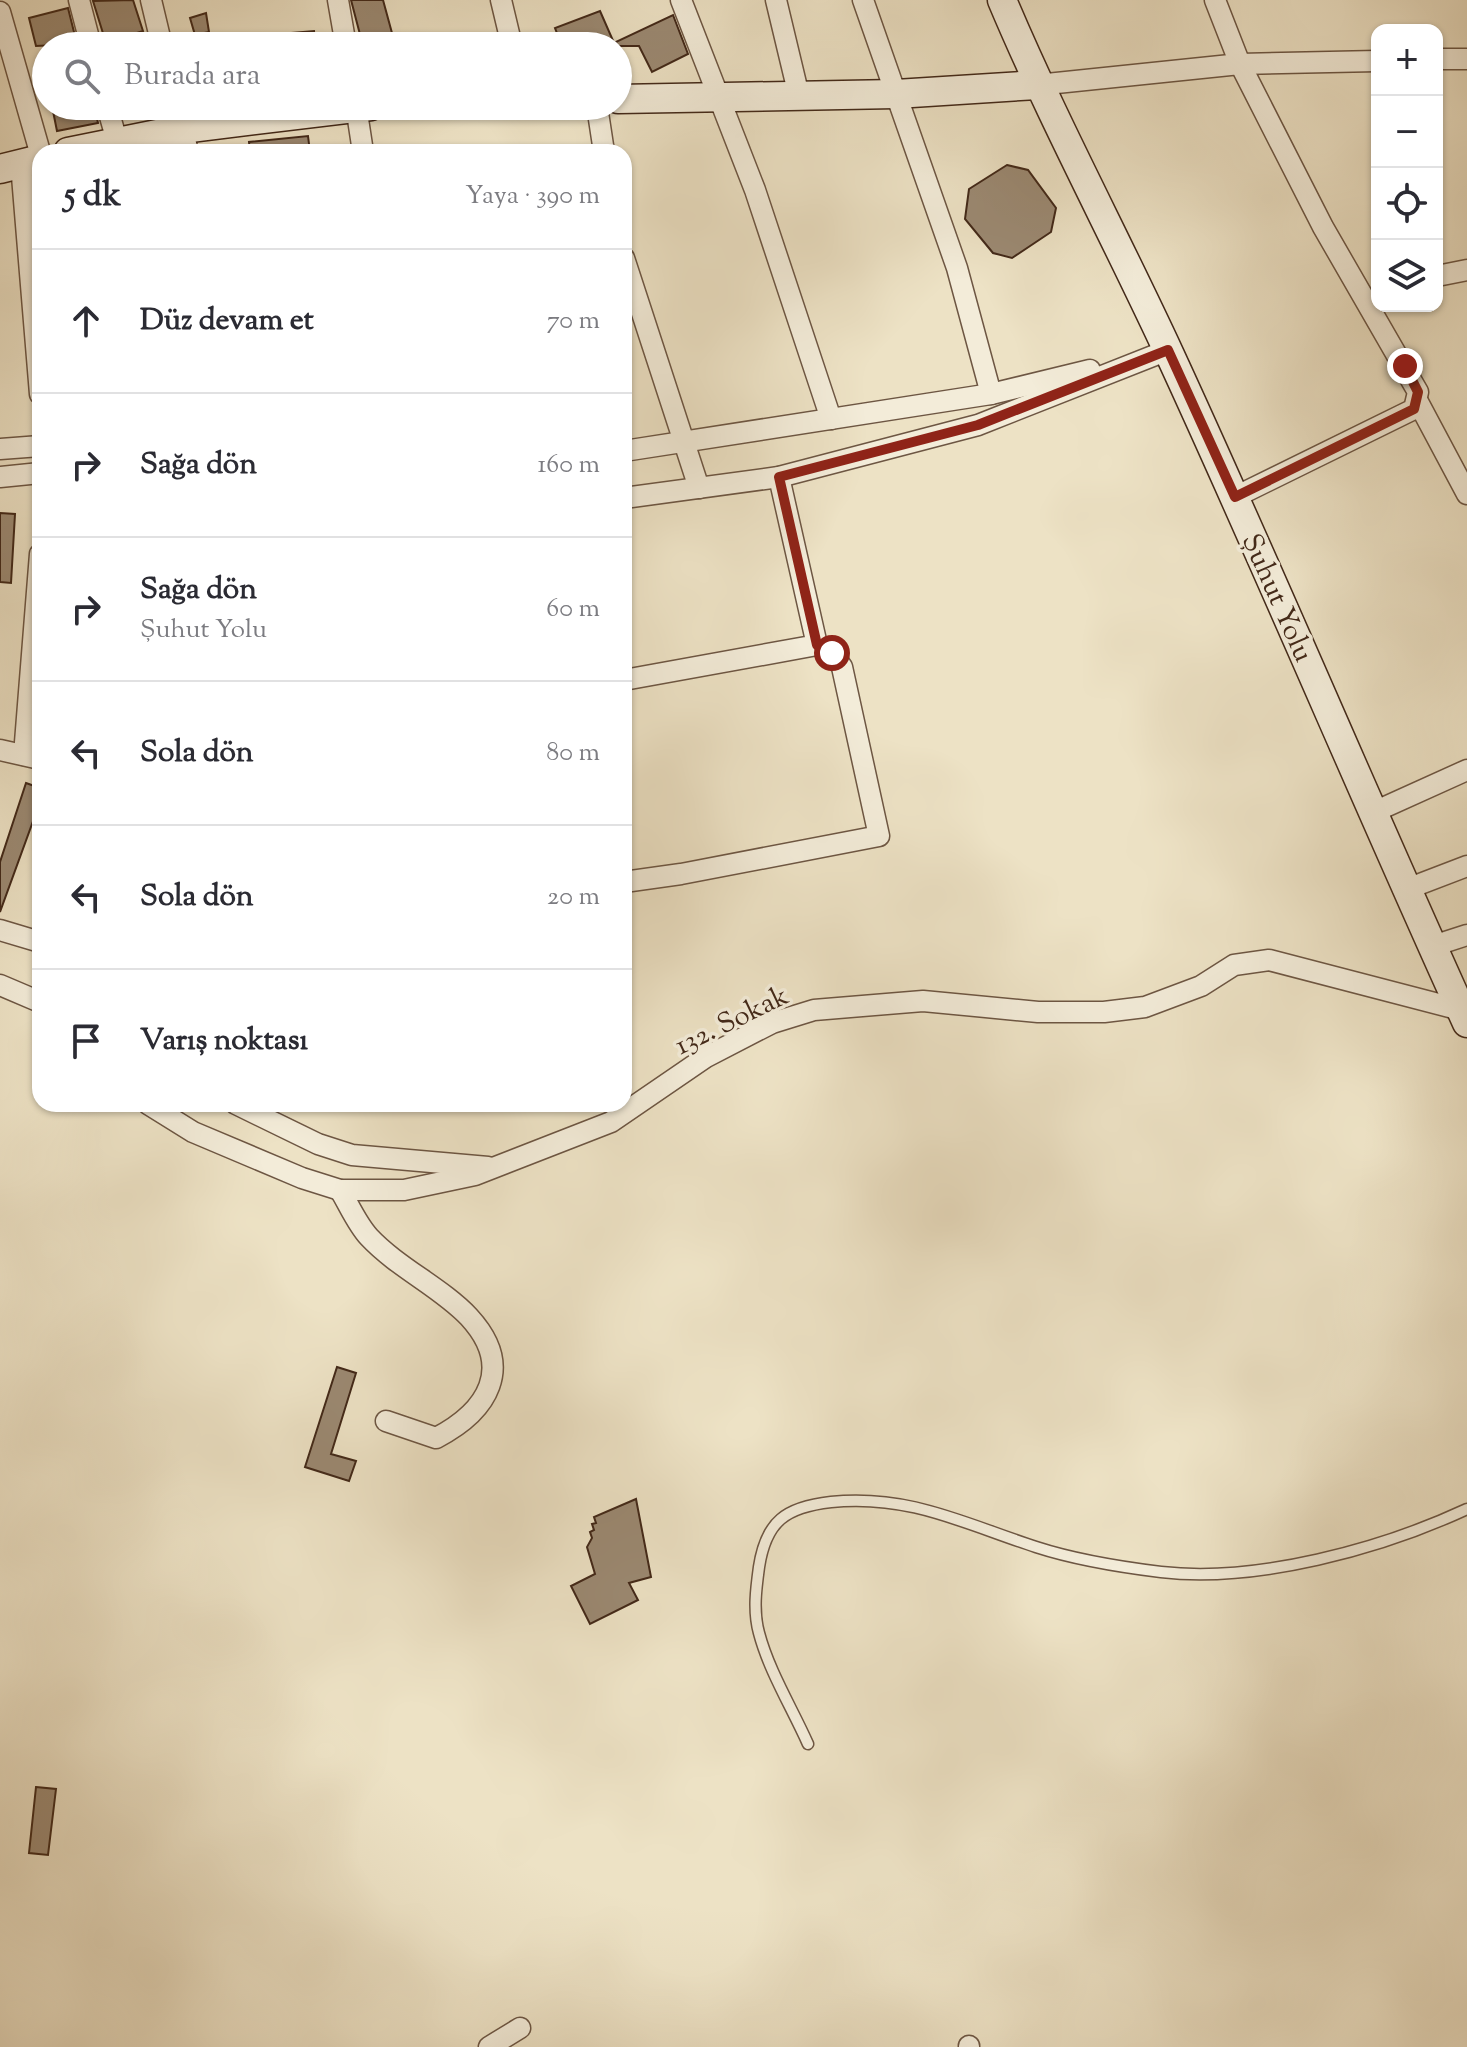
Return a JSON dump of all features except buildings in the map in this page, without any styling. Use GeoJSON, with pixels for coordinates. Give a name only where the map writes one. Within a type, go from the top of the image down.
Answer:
{"type":"FeatureCollection","features":[{"type":"Feature","properties":{"kind":"main road","name":"Şuhut Yolu"},"geometry":{"type":"LineString","coordinates":[[1002,0],[1037,85],[1168,350],[1235,497],[1464,1016]]}},
{"type":"Feature","properties":{"kind":"main road"},"geometry":{"type":"LineString","coordinates":[[632,99],[896,94],[1037,85]]}},
{"type":"Feature","properties":{"kind":"main road"},"geometry":{"type":"LineString","coordinates":[[104,144],[182,129],[255,120]]}},
{"type":"Feature","properties":{"kind":"street"},"geometry":{"type":"LineString","coordinates":[[79,0],[87,32]]}},
{"type":"Feature","properties":{"kind":"street"},"geometry":{"type":"LineString","coordinates":[[151,0],[159,32]]}},
{"type":"Feature","properties":{"kind":"street"},"geometry":{"type":"LineString","coordinates":[[338,0],[344,32]]}},
{"type":"Feature","properties":{"kind":"street"},"geometry":{"type":"LineString","coordinates":[[501,0],[509,32]]}},
{"type":"Feature","properties":{"kind":"street"},"geometry":{"type":"LineString","coordinates":[[681,0],[755,190],[831,419]]}},
{"type":"Feature","properties":{"kind":"street"},"geometry":{"type":"LineString","coordinates":[[776,0],[799,96]]}},
{"type":"Feature","properties":{"kind":"street"},"geometry":{"type":"LineString","coordinates":[[863,0],[957,268],[991,394]]}},
{"type":"Feature","properties":{"kind":"street"},"geometry":{"type":"LineString","coordinates":[[1215,0],[1240,64],[1323,227],[1369,291],[1418,392],[1418,402],[1467,494]]}},
{"type":"Feature","properties":{"kind":"street"},"geometry":{"type":"LineString","coordinates":[[0,12],[25,161],[32,270]]}},
{"type":"Feature","properties":{"kind":"street"},"geometry":{"type":"LineString","coordinates":[[1443,59],[1467,59]]}},
{"type":"Feature","properties":{"kind":"street"},"geometry":{"type":"LineString","coordinates":[[1037,85],[1240,64],[1371,61]]}},
{"type":"Feature","properties":{"kind":"street"},"geometry":{"type":"LineString","coordinates":[[111,120],[117,141]]}},
{"type":"Feature","properties":{"kind":"street"},"geometry":{"type":"LineString","coordinates":[[362,120],[363,144]]}},
{"type":"Feature","properties":{"kind":"street"},"geometry":{"type":"LineString","coordinates":[[599,120],[603,144]]}},
{"type":"Feature","properties":{"kind":"street"},"geometry":{"type":"LineString","coordinates":[[1443,275],[1467,270]]}},
{"type":"Feature","properties":{"kind":"street"},"geometry":{"type":"LineString","coordinates":[[632,301],[699,488]]}},
{"type":"Feature","properties":{"kind":"street"},"geometry":{"type":"LineString","coordinates":[[632,450],[991,394],[1168,350]]}},
{"type":"Feature","properties":{"kind":"street"},"geometry":{"type":"LineString","coordinates":[[632,497],[779,477],[978,425],[1168,350]]}},
{"type":"Feature","properties":{"kind":"street"},"geometry":{"type":"LineString","coordinates":[[1235,497],[1414,409],[1418,402]]}},
{"type":"Feature","properties":{"kind":"street"},"geometry":{"type":"LineString","coordinates":[[0,449],[32,447]]}},
{"type":"Feature","properties":{"kind":"street"},"geometry":{"type":"LineString","coordinates":[[0,477],[32,474]]}},
{"type":"Feature","properties":{"kind":"street"},"geometry":{"type":"LineString","coordinates":[[779,477],[817,645]]}},
{"type":"Feature","properties":{"kind":"street"},"geometry":{"type":"LineString","coordinates":[[632,679],[817,645],[832,653],[842,667],[879,836],[632,881]]}},
{"type":"Feature","properties":{"kind":"street"},"geometry":{"type":"LineString","coordinates":[[0,750],[32,757]]}},
{"type":"Feature","properties":{"kind":"street"},"geometry":{"type":"LineString","coordinates":[[1374,812],[1467,770]]}},
{"type":"Feature","properties":{"kind":"street"},"geometry":{"type":"LineString","coordinates":[[1407,889],[1467,866]]}},
{"type":"Feature","properties":{"kind":"street"},"geometry":{"type":"LineString","coordinates":[[0,930],[32,940]]}},
{"type":"Feature","properties":{"kind":"street"},"geometry":{"type":"LineString","coordinates":[[1433,946],[1467,935]]}},
{"type":"Feature","properties":{"kind":"street","name":"132. Sokak"},"geometry":{"type":"LineString","coordinates":[[632,1108],[706,1057],[772,1023],[814,1010],[923,1001],[1038,1012],[1104,1012],[1145,1007],[1201,986],[1234,965],[1269,960],[1464,1016]]}},
{"type":"Feature","properties":{"kind":"street"},"geometry":{"type":"LineString","coordinates":[[0,985],[32,999]]}},
{"type":"Feature","properties":{"kind":"street","name":"132. Sokak"},"geometry":{"type":"LineString","coordinates":[[161,1112],[193,1132],[340,1190],[430,1186],[499,1166],[611,1122],[626,1112]]}},
{"type":"Feature","properties":{"kind":"street"},"geometry":{"type":"LineString","coordinates":[[252,1112],[318,1144],[352,1155],[439,1160],[479,1168],[499,1166]]}},
{"type":"Feature","properties":{"kind":"street"},"geometry":{"type":"LineString","coordinates":[[340,1190],[367,1236],[407,1272],[468,1317],[487,1344],[493,1376],[480,1407],[464,1424],[436,1438],[386,1421]]}},
{"type":"Feature","properties":{"kind":"street"},"geometry":{"type":"LineString","coordinates":[[489,2047],[520,2028]]}},
{"type":"Feature","properties":{"kind":"lane"},"geometry":{"type":"LineString","coordinates":[[808,1744],[761,1640],[755,1603],[762,1544],[772,1525],[798,1508],[855,1500],[897,1501],[939,1512],[1039,1548],[1164,1572],[1234,1572],[1297,1562],[1420,1531],[1467,1509]]}},
{"type":"Feature","properties":{"kind":"route"},"geometry":{"type":"LineString","coordinates":[[832,653],[817,645],[779,477],[978,425],[1168,350],[1235,497],[1414,409],[1418,392],[1405,366]]}}]}
